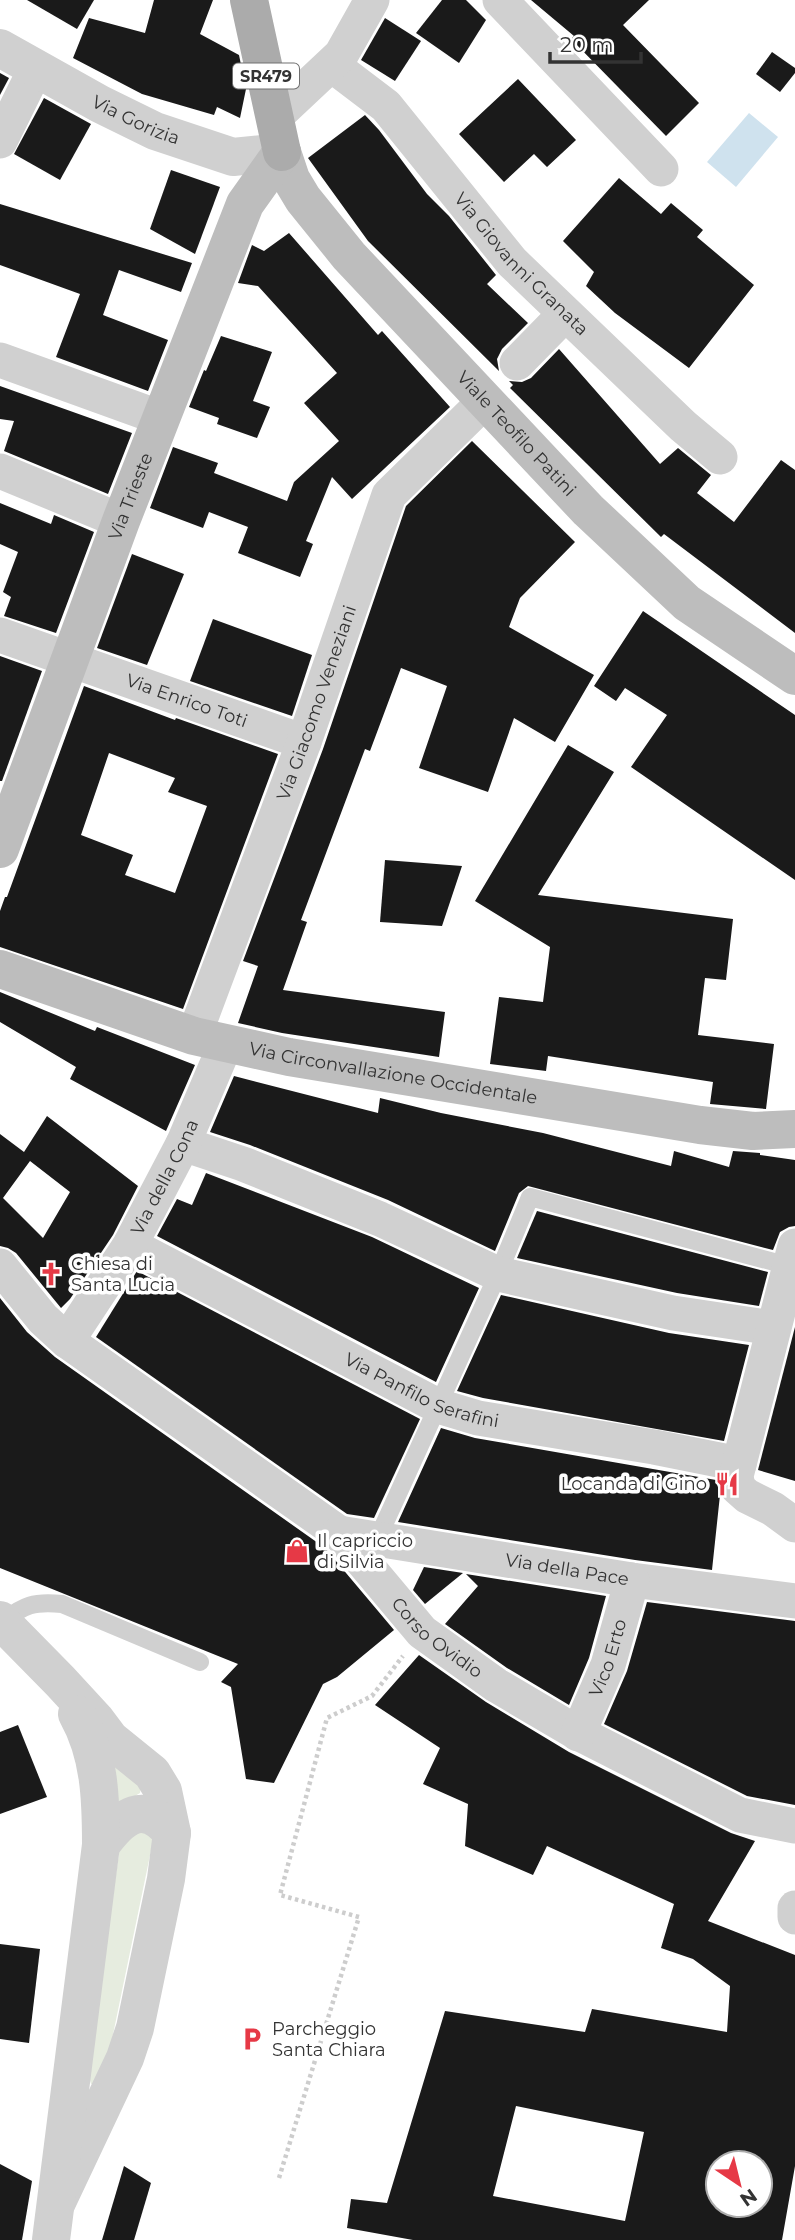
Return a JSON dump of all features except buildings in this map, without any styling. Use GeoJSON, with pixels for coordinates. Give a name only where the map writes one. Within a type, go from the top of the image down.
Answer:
{"type":"FeatureCollection","features":[{"type":"Feature","properties":{"kind":"main road","name":"SR479"},"geometry":{"type":"LineString","coordinates":[[249,0],[278,135]]}},
{"type":"Feature","properties":{"kind":"main road","name":"Viale Teofilo Patini"},"geometry":{"type":"LineString","coordinates":[[278,135],[291,179],[318,219],[349,256],[588,510],[687,603],[795,676]]}},
{"type":"Feature","properties":{"kind":"main road","name":"Via Trieste"},"geometry":{"type":"LineString","coordinates":[[0,849],[161,418],[245,204],[278,135]]}},
{"type":"Feature","properties":{"kind":"main road","name":"Via Circonvallazione Occidentale"},"geometry":{"type":"LineString","coordinates":[[0,969],[210,1040],[289,1057],[700,1125],[753,1130],[795,1129]]}},
{"type":"Feature","properties":{"kind":"street"},"geometry":{"type":"LineString","coordinates":[[278,135],[341,55],[372,0]]}},
{"type":"Feature","properties":{"kind":"street"},"geometry":{"type":"LineString","coordinates":[[500,0],[661,169]]}},
{"type":"Feature","properties":{"kind":"street","name":"Via Gorizia"},"geometry":{"type":"LineString","coordinates":[[0,48],[100,104],[155,131],[233,157],[278,135]]}},
{"type":"Feature","properties":{"kind":"street","name":"Via Giovanni Granata"},"geometry":{"type":"LineString","coordinates":[[332,65],[386,106],[512,262],[683,426],[720,457]]}},
{"type":"Feature","properties":{"kind":"street"},"geometry":{"type":"LineString","coordinates":[[0,141],[36,68]]}},
{"type":"Feature","properties":{"kind":"street"},"geometry":{"type":"LineString","coordinates":[[517,363],[565,314]]}},
{"type":"Feature","properties":{"kind":"street"},"geometry":{"type":"LineString","coordinates":[[0,360],[161,418]]}},
{"type":"Feature","properties":{"kind":"street","name":"Via Giacomo Veneziani"},"geometry":{"type":"LineString","coordinates":[[210,1040],[304,742],[390,495],[485,401]]}},
{"type":"Feature","properties":{"kind":"street"},"geometry":{"type":"LineString","coordinates":[[0,471],[121,521]]}},
{"type":"Feature","properties":{"kind":"street","name":"Via Enrico Toti"},"geometry":{"type":"LineString","coordinates":[[0,635],[304,742]]}},
{"type":"Feature","properties":{"kind":"street","name":"Via della Cona"},"geometry":{"type":"LineString","coordinates":[[67,1341],[130,1245],[183,1144],[210,1040]]}},
{"type":"Feature","properties":{"kind":"street"},"geometry":{"type":"LineString","coordinates":[[183,1144],[243,1164],[380,1219],[498,1274],[673,1313],[773,1328]]}},
{"type":"Feature","properties":{"kind":"street","name":"Via Panfilo Serafini"},"geometry":{"type":"LineString","coordinates":[[130,1245],[438,1406],[478,1418],[654,1447],[738,1470]]}},
{"type":"Feature","properties":{"kind":"street"},"geometry":{"type":"LineString","coordinates":[[792,1256],[738,1470],[738,1488],[747,1496],[773,1508],[795,1525]]}},
{"type":"Feature","properties":{"kind":"street","name":"Corso Ovidio"},"geometry":{"type":"LineString","coordinates":[[0,1266],[43,1319],[67,1341],[339,1533],[422,1632],[496,1685],[578,1734],[740,1815],[795,1826]]}},
{"type":"Feature","properties":{"kind":"street","name":"Via della Pace"},"geometry":{"type":"LineString","coordinates":[[339,1533],[632,1580],[795,1601]]}},
{"type":"Feature","properties":{"kind":"street","name":"Vico Erto"},"geometry":{"type":"LineString","coordinates":[[578,1734],[608,1665],[632,1580]]}},
{"type":"Feature","properties":{"kind":"street"},"geometry":{"type":"LineString","coordinates":[[1,1621],[95,1718],[110,1739],[152,1773],[163,1791],[172,1833],[170,1857],[135,2028],[125,2058],[57,2202]]}},
{"type":"Feature","properties":{"kind":"street"},"geometry":{"type":"LineString","coordinates":[[51,2240],[101,1845],[101,1805],[94,1755],[86,1731],[60,1681]]}},
{"type":"Feature","properties":{"kind":"street"},"geometry":{"type":"LineString","coordinates":[[101,1845],[121,1822],[141,1813],[152,1814],[162,1820],[172,1833]]}},
{"type":"Feature","properties":{"kind":"street"},"geometry":{"type":"LineString","coordinates":[[795,1908],[795,1917]]}},
{"type":"Feature","properties":{"kind":"street"},"geometry":{"type":"LineString","coordinates":[[73,2069],[78,2087],[84,2096],[102,2108]]}},
{"type":"Feature","properties":{"kind":"lane"},"geometry":{"type":"LineString","coordinates":[[377,1539],[498,1274],[530,1197],[792,1256]]}},
{"type":"Feature","properties":{"kind":"lane"},"geometry":{"type":"LineString","coordinates":[[1,1621],[20,1608],[39,1602],[62,1604],[200,1662]]}},
{"type":"Feature","properties":{"kind":"path"},"geometry":{"type":"LineString","coordinates":[[279,2178],[359,1917],[280,1895],[327,1718],[372,1696],[422,1632]]}},
{"type":"Feature","properties":{"kind":"shaded area"},"geometry":{"type":"Polygon","coordinates":[[[107,1752],[141,1786],[140,1793],[112,1810],[107,1752]]]}},
{"type":"Feature","properties":{"kind":"shaded area"},"geometry":{"type":"Polygon","coordinates":[[[131,1828],[154,1836],[104,2078],[96,2085],[91,2084],[88,2073],[121,1839],[131,1828]]]}},
{"type":"Feature","properties":{"kind":"water"},"geometry":{"type":"Polygon","coordinates":[[[749,113],[778,137],[736,187],[707,162],[749,113]]]}},
{"type":"Feature","properties":{"kind":"place","name":"Chiesa di Santa Lucia"},"geometry":{"type":"Point","coordinates":[51,1274]}},
{"type":"Feature","properties":{"kind":"place","name":"Locanda di Gino"},"geometry":{"type":"Point","coordinates":[727,1484]}},
{"type":"Feature","properties":{"kind":"place","name":"Il capriccio di Silvia"},"geometry":{"type":"Point","coordinates":[297,1551]}},
{"type":"Feature","properties":{"kind":"place","name":"Parcheggio Santa Chiara"},"geometry":{"type":"Point","coordinates":[252,2039]}}]}
